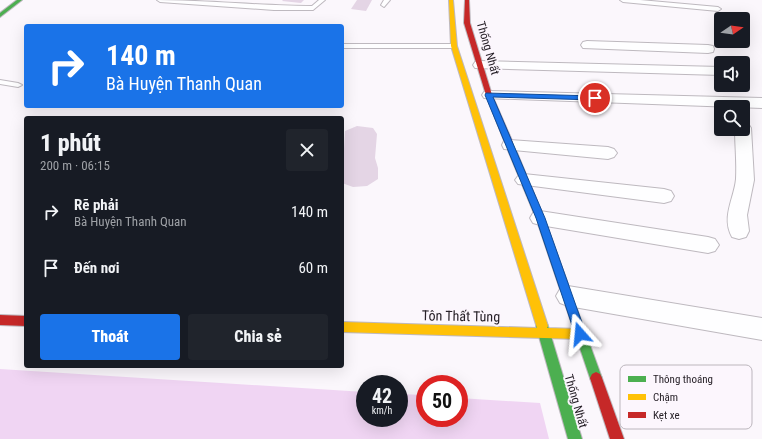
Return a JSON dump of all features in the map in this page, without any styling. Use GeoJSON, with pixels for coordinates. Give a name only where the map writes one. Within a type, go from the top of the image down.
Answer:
{"type":"FeatureCollection","features":[{"type":"Feature","properties":{"kind":"main road"},"geometry":{"type":"LineString","coordinates":[[0,15],[20,0]]}},
{"type":"Feature","properties":{"kind":"main road","name":"Thống Nhất"},"geometry":{"type":"LineString","coordinates":[[451,0],[454,46],[544,332],[574,439]]}},
{"type":"Feature","properties":{"kind":"main road","name":"Thống Nhất"},"geometry":{"type":"LineString","coordinates":[[467,0],[467,22],[489,95],[540,218],[617,439]]}},
{"type":"Feature","properties":{"kind":"main road"},"geometry":{"type":"LineString","coordinates":[[0,320],[24,321]]}},
{"type":"Feature","properties":{"kind":"main road","name":"Tôn Thất Tùng"},"geometry":{"type":"LineString","coordinates":[[344,327],[580,334]]}},
{"type":"Feature","properties":{"kind":"street"},"geometry":{"type":"LineString","coordinates":[[674,36],[708,49],[714,56]]}},
{"type":"Feature","properties":{"kind":"street"},"geometry":{"type":"LineString","coordinates":[[596,68],[585,40],[708,49]]}},
{"type":"Feature","properties":{"kind":"street"},"geometry":{"type":"LineString","coordinates":[[480,65],[714,71]]}},
{"type":"Feature","properties":{"kind":"street"},"geometry":{"type":"LineString","coordinates":[[489,95],[714,103]]}},
{"type":"Feature","properties":{"kind":"street"},"geometry":{"type":"LineString","coordinates":[[750,104],[762,103]]}},
{"type":"Feature","properties":{"kind":"street"},"geometry":{"type":"LineString","coordinates":[[739,231],[737,215],[745,180],[743,136]]}},
{"type":"Feature","properties":{"kind":"street"},"geometry":{"type":"LineString","coordinates":[[510,145],[608,153]]}},
{"type":"Feature","properties":{"kind":"street"},"geometry":{"type":"LineString","coordinates":[[524,180],[664,196]]}},
{"type":"Feature","properties":{"kind":"street"},"geometry":{"type":"LineString","coordinates":[[540,218],[708,245]]}},
{"type":"Feature","properties":{"kind":"street"},"geometry":{"type":"LineString","coordinates":[[568,296],[762,330]]}},
{"type":"Feature","properties":{"kind":"lane"},"geometry":{"type":"LineString","coordinates":[[160,0],[274,8],[313,8],[322,0]]}},
{"type":"Feature","properties":{"kind":"lane"},"geometry":{"type":"LineString","coordinates":[[623,0],[718,9]]}},
{"type":"Feature","properties":{"kind":"lane"},"geometry":{"type":"LineString","coordinates":[[344,46],[454,46]]}},
{"type":"Feature","properties":{"kind":"lane"},"geometry":{"type":"LineString","coordinates":[[0,82],[18,85]]}},
{"type":"Feature","properties":{"kind":"shaded area"},"geometry":{"type":"Polygon","coordinates":[[[0,369],[356,391],[356,427],[408,427],[408,394],[416,395],[416,427],[468,427],[468,399],[540,403],[549,439],[0,439],[0,369]]]}},
{"type":"Feature","properties":{"kind":"building"},"geometry":{"type":"Polygon","coordinates":[[[304,0],[301,3],[282,1],[304,0]]]}},
{"type":"Feature","properties":{"kind":"building"},"geometry":{"type":"Polygon","coordinates":[[[357,0],[372,0],[366,11],[351,9],[357,0]]]}},
{"type":"Feature","properties":{"kind":"building"},"geometry":{"type":"Polygon","coordinates":[[[357,126],[373,128],[377,134],[375,158],[378,168],[378,179],[367,186],[353,187],[344,184],[345,131],[357,126]]]}},
{"type":"Feature","properties":{"kind":"traffic: fast"},"geometry":{"type":"LineString","coordinates":[[0,15],[20,0]]}},
{"type":"Feature","properties":{"kind":"traffic: fast"},"geometry":{"type":"LineString","coordinates":[[509,143],[540,218],[596,378]]}},
{"type":"Feature","properties":{"kind":"traffic: fast"},"geometry":{"type":"LineString","coordinates":[[542,326],[575,439]]}},
{"type":"Feature","properties":{"kind":"traffic: slow"},"geometry":{"type":"LineString","coordinates":[[451,0],[454,46],[542,326]]}},
{"type":"Feature","properties":{"kind":"traffic: slow"},"geometry":{"type":"LineString","coordinates":[[344,327],[580,334]]}},
{"type":"Feature","properties":{"kind":"traffic: jam"},"geometry":{"type":"LineString","coordinates":[[467,0],[467,23],[489,95],[509,143]]}},
{"type":"Feature","properties":{"kind":"traffic: jam"},"geometry":{"type":"LineString","coordinates":[[0,320],[24,321]]}},
{"type":"Feature","properties":{"kind":"traffic: jam"},"geometry":{"type":"LineString","coordinates":[[596,378],[617,439]]}},
{"type":"Feature","properties":{"kind":"route"},"geometry":{"type":"LineString","coordinates":[[580,334],[540,218],[489,95],[595,98]]}}]}
